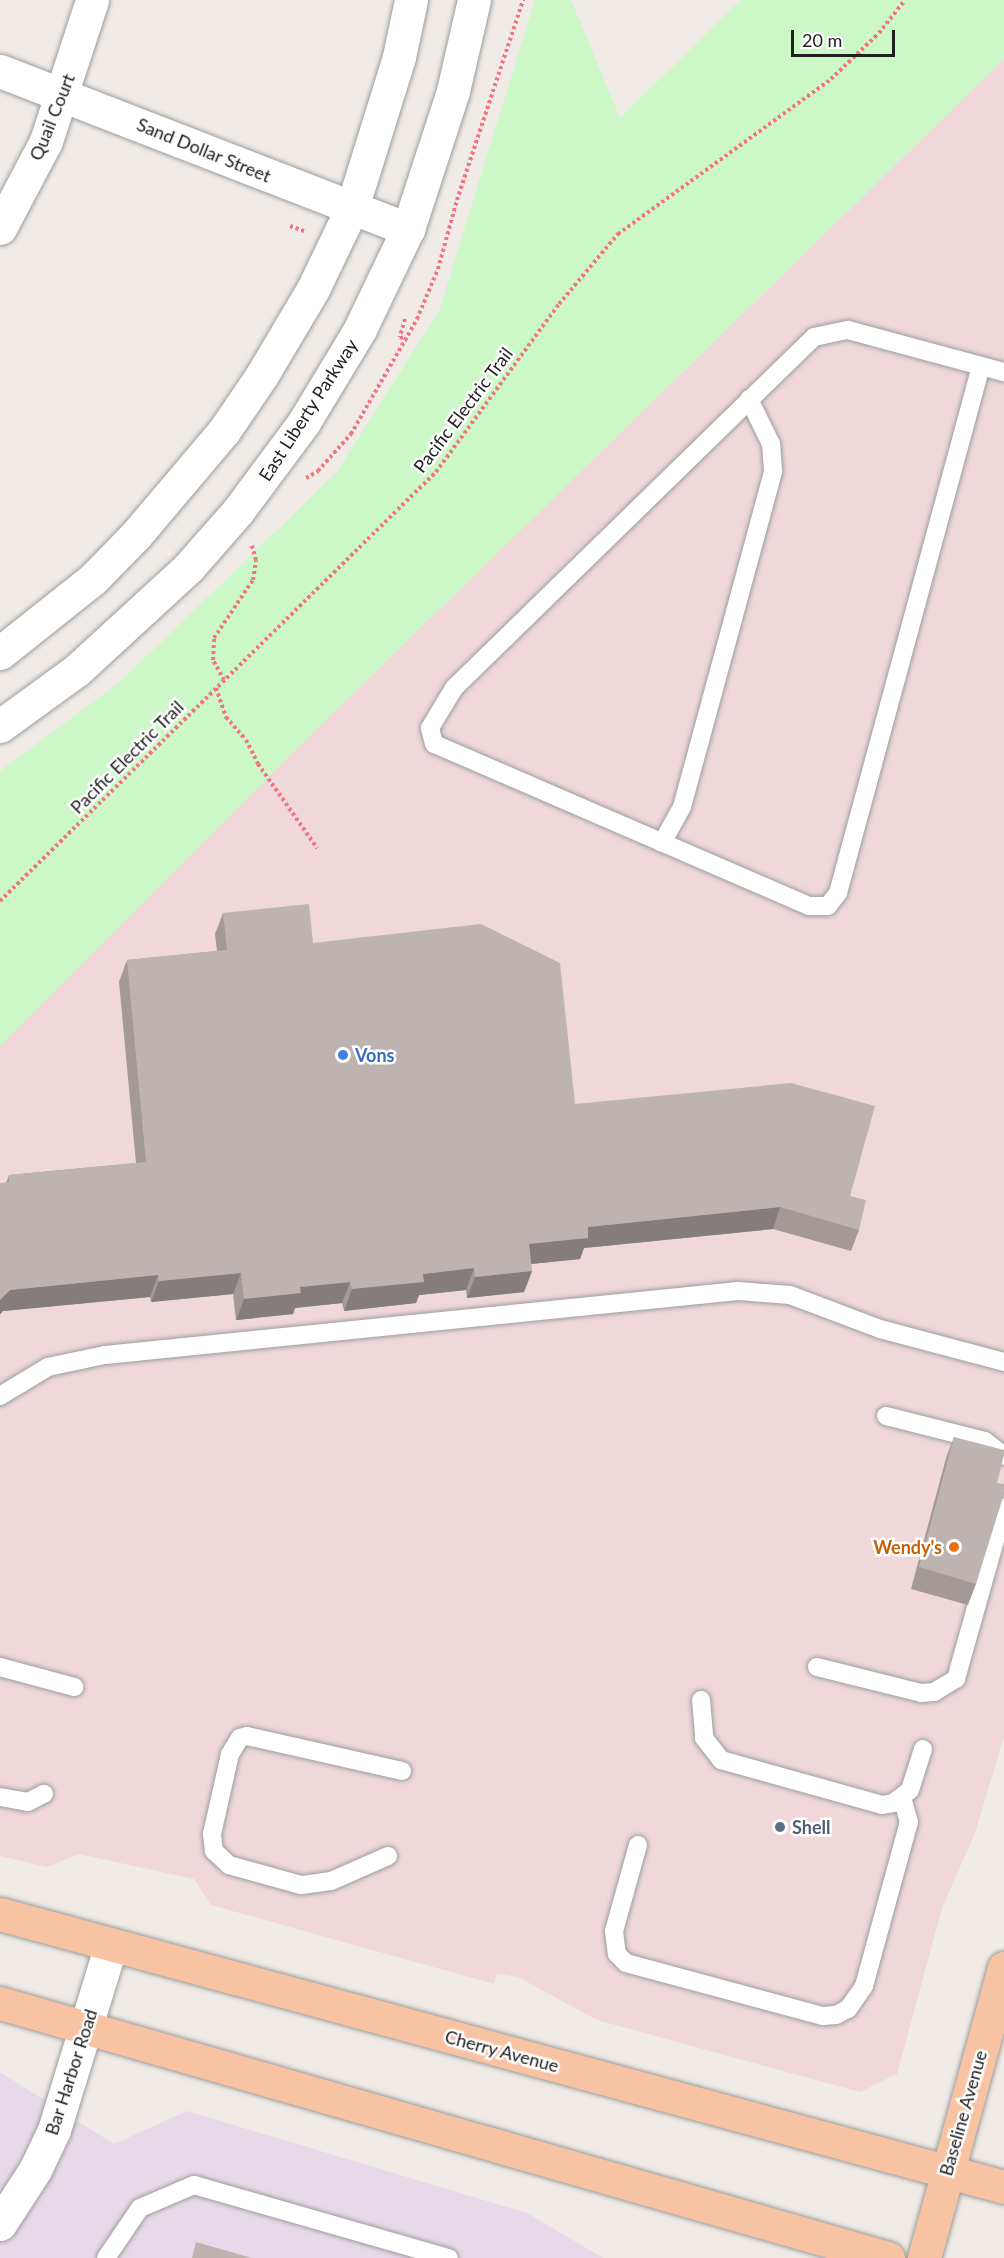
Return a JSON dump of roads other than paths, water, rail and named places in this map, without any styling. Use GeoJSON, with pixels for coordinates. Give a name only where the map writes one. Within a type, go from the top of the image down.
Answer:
{"type":"FeatureCollection","features":[{"type":"Feature","properties":{"kind":"main road","name":"Cherry Avenue"},"geometry":{"type":"LineString","coordinates":[[0,1914],[1004,2187]]}},
{"type":"Feature","properties":{"kind":"main road","name":"Baseline Avenue"},"geometry":{"type":"LineString","coordinates":[[924,2258],[1004,1968]]}},
{"type":"Feature","properties":{"kind":"main road"},"geometry":{"type":"LineString","coordinates":[[0,2003],[888,2258]]}},
{"type":"Feature","properties":{"kind":"street","name":"Quail Court"},"geometry":{"type":"LineString","coordinates":[[0,228],[46,141],[92,0]]}},
{"type":"Feature","properties":{"kind":"street"},"geometry":{"type":"LineString","coordinates":[[0,653],[93,579],[136,535],[224,431],[298,315],[352,208],[399,57],[411,0]]}},
{"type":"Feature","properties":{"kind":"street","name":"East Liberty Parkway"},"geometry":{"type":"LineString","coordinates":[[0,726],[77,670],[135,620],[238,511],[324,390],[374,302],[408,229],[453,91],[474,0]]}},
{"type":"Feature","properties":{"kind":"street","name":"Sand Dollar Street"},"geometry":{"type":"LineString","coordinates":[[0,71],[408,229]]}},
{"type":"Feature","properties":{"kind":"street","name":"Bar Harbor Road"},"geometry":{"type":"LineString","coordinates":[[0,2224],[54,2130],[111,1945]]}},
{"type":"Feature","properties":{"kind":"lane"},"geometry":{"type":"LineString","coordinates":[[981,366],[833,901],[828,906],[808,906],[434,744],[430,728],[454,688],[807,343],[829,332],[848,330],[1004,372]]}},
{"type":"Feature","properties":{"kind":"lane"},"geometry":{"type":"LineString","coordinates":[[662,843],[682,807],[772,471],[771,444],[749,399]]}},
{"type":"Feature","properties":{"kind":"lane"},"geometry":{"type":"LineString","coordinates":[[0,1396],[48,1367],[105,1355],[738,1291],[790,1295],[908,1337],[1004,1362]]}},
{"type":"Feature","properties":{"kind":"lane"},"geometry":{"type":"LineString","coordinates":[[886,1416],[985,1441],[1004,1456]]}},
{"type":"Feature","properties":{"kind":"lane"},"geometry":{"type":"LineString","coordinates":[[817,1667],[921,1693],[934,1692],[956,1679],[1004,1508]]}},
{"type":"Feature","properties":{"kind":"lane"},"geometry":{"type":"LineString","coordinates":[[0,1667],[74,1687]]}},
{"type":"Feature","properties":{"kind":"lane"},"geometry":{"type":"LineString","coordinates":[[701,1700],[704,1738],[721,1760],[882,1805],[902,1798],[914,1780],[922,1749]]}},
{"type":"Feature","properties":{"kind":"lane"},"geometry":{"type":"LineString","coordinates":[[388,1856],[331,1881],[301,1885],[229,1865],[214,1851],[212,1834],[231,1754],[240,1738],[246,1736],[402,1771]]}},
{"type":"Feature","properties":{"kind":"lane"},"geometry":{"type":"LineString","coordinates":[[0,1797],[28,1802],[44,1794]]}},
{"type":"Feature","properties":{"kind":"lane"},"geometry":{"type":"LineString","coordinates":[[638,1845],[614,1931],[617,1954],[626,1963],[823,2016],[836,2015],[848,2009],[864,1986],[909,1822],[902,1798]]}},
{"type":"Feature","properties":{"kind":"lane"},"geometry":{"type":"LineString","coordinates":[[106,2258],[140,2208],[194,2185],[449,2258]]}},
{"type":"Feature","properties":{"kind":"place","name":"Vons"},"geometry":{"type":"Point","coordinates":[343,1055]}},
{"type":"Feature","properties":{"kind":"place","name":"Wendy's"},"geometry":{"type":"Point","coordinates":[954,1547]}},
{"type":"Feature","properties":{"kind":"place","name":"Shell"},"geometry":{"type":"Point","coordinates":[780,1827]}}]}
